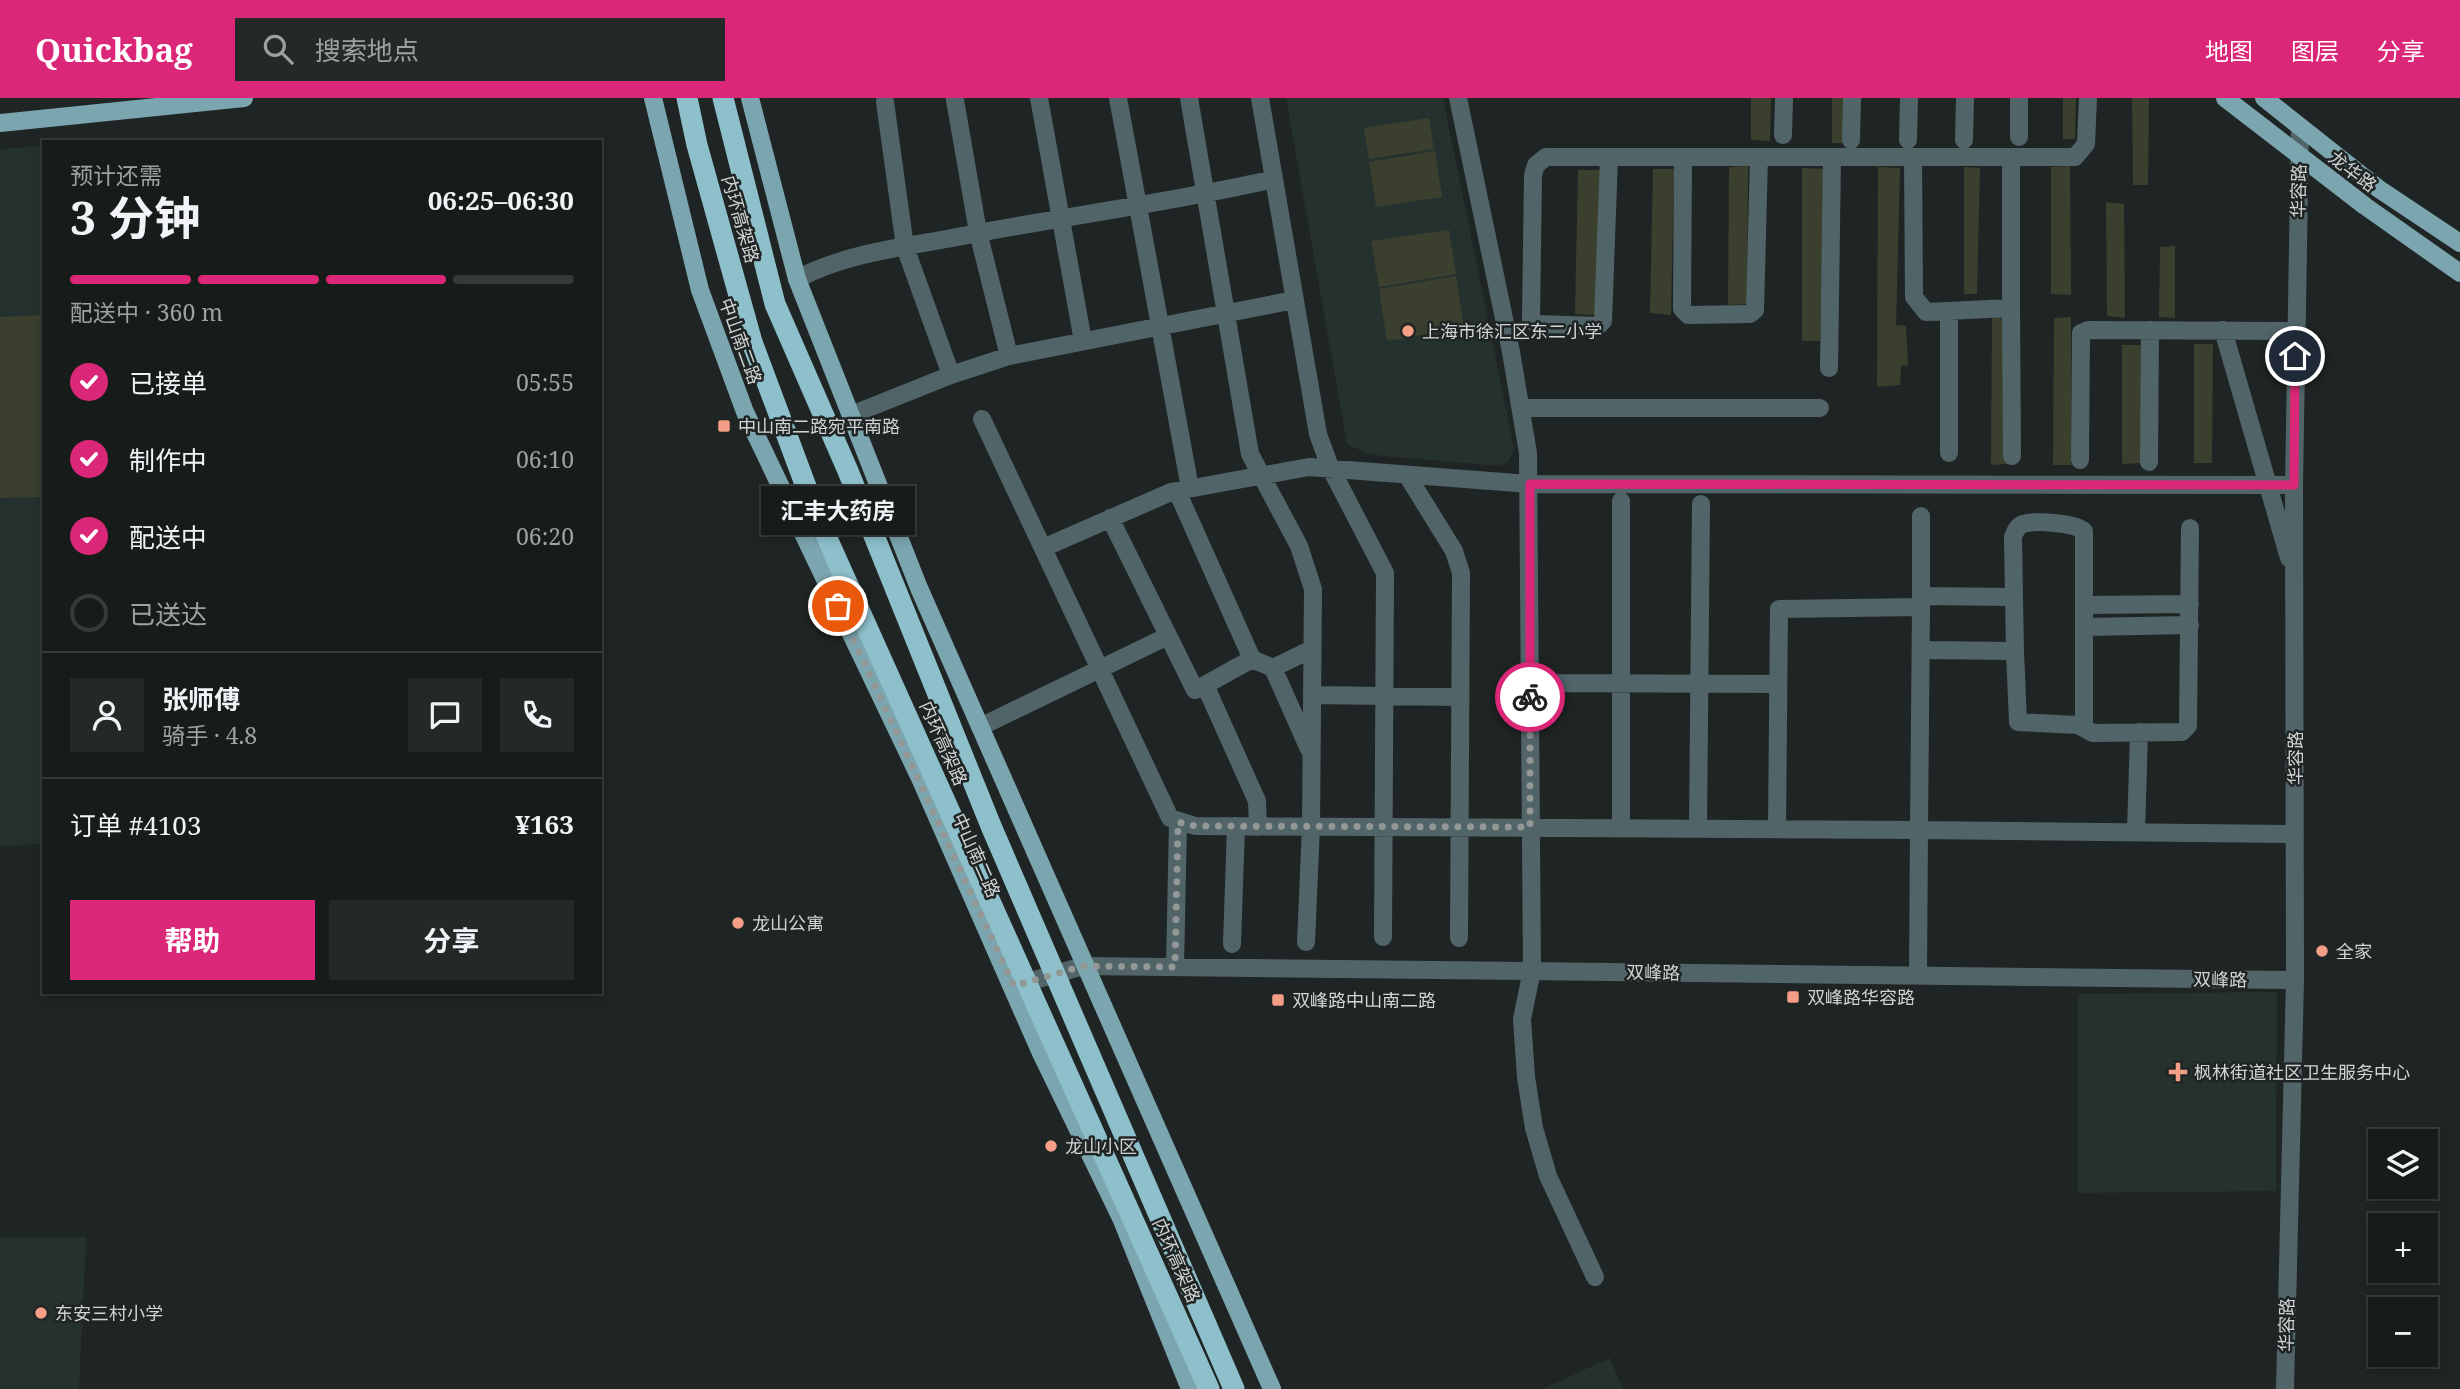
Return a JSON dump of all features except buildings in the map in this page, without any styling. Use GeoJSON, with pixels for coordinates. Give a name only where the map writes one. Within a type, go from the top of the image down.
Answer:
{"type":"FeatureCollection","features":[{"type":"Feature","properties":{"kind":"highway","name":"内环高架路"},"geometry":{"type":"LineString","coordinates":[[687,98],[697,145],[752,342],[817,516],[1209,1389]]}},
{"type":"Feature","properties":{"kind":"highway","name":"内环高架路"},"geometry":{"type":"LineString","coordinates":[[723,98],[775,304],[848,471],[990,826],[1234,1389]]}},
{"type":"Feature","properties":{"kind":"main road"},"geometry":{"type":"LineString","coordinates":[[0,123],[244,98]]}},
{"type":"Feature","properties":{"kind":"main road","name":"中山南二路"},"geometry":{"type":"LineString","coordinates":[[653,98],[700,290],[745,412],[919,776],[1014,986],[1040,1051],[1121,1218],[1191,1389]]}},
{"type":"Feature","properties":{"kind":"main road"},"geometry":{"type":"LineString","coordinates":[[750,98],[797,279],[919,588],[1083,966],[1272,1389]]}},
{"type":"Feature","properties":{"kind":"main road","name":"龙华路"},"geometry":{"type":"LineString","coordinates":[[2225,98],[2299,156],[2460,273]]}},
{"type":"Feature","properties":{"kind":"main road","name":"龙华路"},"geometry":{"type":"LineString","coordinates":[[2263,98],[2379,189],[2460,243]]}},
{"type":"Feature","properties":{"kind":"street"},"geometry":{"type":"LineString","coordinates":[[1039,98],[1083,341]]}},
{"type":"Feature","properties":{"kind":"street"},"geometry":{"type":"LineString","coordinates":[[1118,98],[1159,328],[1184,489],[1252,659],[1273,668],[1311,754]]}},
{"type":"Feature","properties":{"kind":"street"},"geometry":{"type":"LineString","coordinates":[[1189,98],[1250,454],[1299,546],[1313,589],[1311,827],[1306,942]]}},
{"type":"Feature","properties":{"kind":"street"},"geometry":{"type":"LineString","coordinates":[[1260,98],[1314,416],[1330,467],[1385,573],[1383,937]]}},
{"type":"Feature","properties":{"kind":"street"},"geometry":{"type":"LineString","coordinates":[[1458,98],[1521,408],[1530,484],[1532,970],[1522,1019],[1526,1077],[1534,1128],[1548,1176],[1595,1277]]}},
{"type":"Feature","properties":{"kind":"street"},"geometry":{"type":"LineString","coordinates":[[1783,135],[1784,98]]}},
{"type":"Feature","properties":{"kind":"street"},"geometry":{"type":"LineString","coordinates":[[1851,140],[1852,98]]}},
{"type":"Feature","properties":{"kind":"street"},"geometry":{"type":"LineString","coordinates":[[1909,98],[1914,296],[1927,312],[2011,308]]}},
{"type":"Feature","properties":{"kind":"street"},"geometry":{"type":"LineString","coordinates":[[1964,140],[1965,98]]}},
{"type":"Feature","properties":{"kind":"street"},"geometry":{"type":"LineString","coordinates":[[2019,98],[2019,138]]}},
{"type":"Feature","properties":{"kind":"street"},"geometry":{"type":"LineString","coordinates":[[1609,156],[1603,321],[1598,326],[1536,324],[1531,319],[1533,175],[1536,165],[1546,157],[1609,156],[1832,157],[1910,148],[2011,158],[2075,157],[2082,152],[2086,144],[2088,98]]}},
{"type":"Feature","properties":{"kind":"street"},"geometry":{"type":"LineString","coordinates":[[956,100],[978,232],[1009,356]]}},
{"type":"Feature","properties":{"kind":"street"},"geometry":{"type":"LineString","coordinates":[[885,102],[905,247],[951,375]]}},
{"type":"Feature","properties":{"kind":"street","name":"华容路"},"geometry":{"type":"LineString","coordinates":[[2285,1389],[2295,980],[2294,485],[2300,127]]}},
{"type":"Feature","properties":{"kind":"street"},"geometry":{"type":"LineString","coordinates":[[1684,157],[1682,309],[1688,315],[1750,314],[1755,310],[1759,157]]}},
{"type":"Feature","properties":{"kind":"street"},"geometry":{"type":"LineString","coordinates":[[1829,369],[1832,157]]}},
{"type":"Feature","properties":{"kind":"street"},"geometry":{"type":"LineString","coordinates":[[2011,158],[2012,456]]}},
{"type":"Feature","properties":{"kind":"street"},"geometry":{"type":"LineString","coordinates":[[797,279],[823,265],[905,247],[1059,218],[1137,208],[1274,179]]}},
{"type":"Feature","properties":{"kind":"street"},"geometry":{"type":"LineString","coordinates":[[851,415],[951,375],[1009,356],[1294,300]]}},
{"type":"Feature","properties":{"kind":"street"},"geometry":{"type":"LineString","coordinates":[[1949,312],[1949,453]]}},
{"type":"Feature","properties":{"kind":"street"},"geometry":{"type":"LineString","coordinates":[[2080,460],[2081,333],[2088,330],[2296,331]]}},
{"type":"Feature","properties":{"kind":"street"},"geometry":{"type":"LineString","coordinates":[[2149,462],[2150,330]]}},
{"type":"Feature","properties":{"kind":"street"},"geometry":{"type":"LineString","coordinates":[[2223,330],[2296,582]]}},
{"type":"Feature","properties":{"kind":"street"},"geometry":{"type":"LineString","coordinates":[[1521,408],[1820,408]]}},
{"type":"Feature","properties":{"kind":"street"},"geometry":{"type":"LineString","coordinates":[[982,419],[1170,818],[1178,822],[1195,826],[1236,827],[2295,834]]}},
{"type":"Feature","properties":{"kind":"street"},"geometry":{"type":"LineString","coordinates":[[1043,548],[1184,489],[1309,467],[1530,484],[2294,485]]}},
{"type":"Feature","properties":{"kind":"street"},"geometry":{"type":"LineString","coordinates":[[1407,475],[1454,551],[1461,573],[1459,938]]}},
{"type":"Feature","properties":{"kind":"street"},"geometry":{"type":"LineString","coordinates":[[1621,501],[1621,828]]}},
{"type":"Feature","properties":{"kind":"street"},"geometry":{"type":"LineString","coordinates":[[1698,828],[1701,504]]}},
{"type":"Feature","properties":{"kind":"street"},"geometry":{"type":"LineString","coordinates":[[1918,975],[1921,516]]}},
{"type":"Feature","properties":{"kind":"street"},"geometry":{"type":"LineString","coordinates":[[1110,518],[1195,690],[1252,659]]}},
{"type":"Feature","properties":{"kind":"street"},"geometry":{"type":"LineString","coordinates":[[2078,725],[2086,715],[2084,531],[2071,524],[2022,524],[2016,529],[2013,537],[2018,722],[2078,725],[2093,733],[2182,732],[2188,726],[2190,528]]}},
{"type":"Feature","properties":{"kind":"street"},"geometry":{"type":"LineString","coordinates":[[1777,829],[1779,609],[2014,597]]}},
{"type":"Feature","properties":{"kind":"street"},"geometry":{"type":"LineString","coordinates":[[2085,605],[2190,604]]}},
{"type":"Feature","properties":{"kind":"street"},"geometry":{"type":"LineString","coordinates":[[2086,627],[2190,625]]}},
{"type":"Feature","properties":{"kind":"street"},"geometry":{"type":"LineString","coordinates":[[980,727],[1168,636]]}},
{"type":"Feature","properties":{"kind":"street"},"geometry":{"type":"LineString","coordinates":[[1273,668],[1312,649]]}},
{"type":"Feature","properties":{"kind":"street"},"geometry":{"type":"LineString","coordinates":[[1921,650],[2015,650]]}},
{"type":"Feature","properties":{"kind":"street"},"geometry":{"type":"LineString","coordinates":[[1530,683],[1778,684]]}},
{"type":"Feature","properties":{"kind":"street"},"geometry":{"type":"LineString","coordinates":[[1205,685],[1257,802],[1258,827]]}},
{"type":"Feature","properties":{"kind":"street"},"geometry":{"type":"LineString","coordinates":[[1312,695],[1460,697]]}},
{"type":"Feature","properties":{"kind":"street"},"geometry":{"type":"LineString","coordinates":[[2136,832],[2139,732]]}},
{"type":"Feature","properties":{"kind":"street"},"geometry":{"type":"LineString","coordinates":[[1175,967],[1178,822]]}},
{"type":"Feature","properties":{"kind":"street"},"geometry":{"type":"LineString","coordinates":[[1232,944],[1236,827]]}},
{"type":"Feature","properties":{"kind":"street","name":"双峰路"},"geometry":{"type":"LineString","coordinates":[[1014,986],[1083,966],[2295,980]]}},
{"type":"Feature","properties":{"kind":"shaded area","name":"上海市徐汇区东二小学"},"geometry":{"type":"Polygon","coordinates":[[[1286,98],[1443,98],[1514,449],[1509,461],[1500,466],[1382,456],[1347,444],[1286,98]]]}},
{"type":"Feature","properties":{"kind":"shaded area"},"geometry":{"type":"Polygon","coordinates":[[[42,146],[42,844],[0,846],[0,149],[42,146]]]}},
{"type":"Feature","properties":{"kind":"shaded area","name":"枫林街道社区卫生服务中心"},"geometry":{"type":"Polygon","coordinates":[[[2277,992],[2276,1191],[2078,1193],[2078,994],[2277,992]]]}},
{"type":"Feature","properties":{"kind":"shaded area","name":"东安三村小学"},"geometry":{"type":"Polygon","coordinates":[[[0,1237],[86,1237],[79,1389],[0,1389],[0,1237]]]}},
{"type":"Feature","properties":{"kind":"shaded area"},"geometry":{"type":"Polygon","coordinates":[[[1610,1358],[1623,1389],[1542,1389],[1610,1358]]]}},
{"type":"Feature","properties":{"kind":"green space"},"geometry":{"type":"Polygon","coordinates":[[[1751,98],[1771,98],[1770,141],[1751,140],[1751,98]]]}},
{"type":"Feature","properties":{"kind":"green space"},"geometry":{"type":"Polygon","coordinates":[[[1832,98],[1845,98],[1844,143],[1832,143],[1832,98]]]}},
{"type":"Feature","properties":{"kind":"green space"},"geometry":{"type":"Polygon","coordinates":[[[2063,98],[2076,98],[2075,139],[2063,139],[2063,98]]]}},
{"type":"Feature","properties":{"kind":"green space"},"geometry":{"type":"Polygon","coordinates":[[[2132,98],[2149,98],[2148,185],[2133,185],[2132,98]]]}},
{"type":"Feature","properties":{"kind":"green space"},"geometry":{"type":"Polygon","coordinates":[[[1429,118],[1434,149],[1369,159],[1364,128],[1429,118]]]}},
{"type":"Feature","properties":{"kind":"green space"},"geometry":{"type":"Polygon","coordinates":[[[1435,151],[1442,197],[1376,207],[1369,162],[1435,151]]]}},
{"type":"Feature","properties":{"kind":"green space"},"geometry":{"type":"Polygon","coordinates":[[[1748,166],[1747,304],[1728,305],[1729,167],[1748,166]]]}},
{"type":"Feature","properties":{"kind":"green space"},"geometry":{"type":"Polygon","coordinates":[[[2070,166],[2071,295],[2051,294],[2051,167],[2070,166]]]}},
{"type":"Feature","properties":{"kind":"green space"},"geometry":{"type":"Polygon","coordinates":[[[1878,167],[1900,168],[1896,325],[1906,326],[1908,366],[1901,365],[1900,385],[1877,387],[1878,167]]]}},
{"type":"Feature","properties":{"kind":"green space"},"geometry":{"type":"Polygon","coordinates":[[[1964,167],[1980,168],[1977,294],[1964,294],[1964,167]]]}},
{"type":"Feature","properties":{"kind":"green space"},"geometry":{"type":"Polygon","coordinates":[[[1802,168],[1824,169],[1820,341],[1802,341],[1802,168]]]}},
{"type":"Feature","properties":{"kind":"green space"},"geometry":{"type":"Polygon","coordinates":[[[1653,169],[1674,169],[1671,315],[1650,313],[1653,169]]]}},
{"type":"Feature","properties":{"kind":"green space"},"geometry":{"type":"Polygon","coordinates":[[[1578,170],[1600,170],[1595,315],[1575,314],[1578,170]]]}},
{"type":"Feature","properties":{"kind":"green space"},"geometry":{"type":"Polygon","coordinates":[[[2106,202],[2124,204],[2125,318],[2107,316],[2106,202]]]}},
{"type":"Feature","properties":{"kind":"green space"},"geometry":{"type":"Polygon","coordinates":[[[1449,230],[1456,274],[1379,287],[1371,241],[1449,230]]]}},
{"type":"Feature","properties":{"kind":"green space"},"geometry":{"type":"Polygon","coordinates":[[[2175,246],[2175,318],[2159,317],[2160,247],[2175,246]]]}},
{"type":"Feature","properties":{"kind":"green space"},"geometry":{"type":"Polygon","coordinates":[[[1456,276],[1464,328],[1387,341],[1379,289],[1456,276]]]}},
{"type":"Feature","properties":{"kind":"green space"},"geometry":{"type":"Polygon","coordinates":[[[42,315],[42,497],[0,498],[0,317],[42,315]]]}},
{"type":"Feature","properties":{"kind":"green space"},"geometry":{"type":"Polygon","coordinates":[[[2071,317],[2071,465],[2053,465],[2054,318],[2071,317]]]}},
{"type":"Feature","properties":{"kind":"green space"},"geometry":{"type":"Polygon","coordinates":[[[1992,318],[2008,318],[2007,464],[1991,465],[1992,318]]]}},
{"type":"Feature","properties":{"kind":"green space"},"geometry":{"type":"Polygon","coordinates":[[[2194,344],[2213,344],[2212,463],[2194,463],[2194,344]]]}},
{"type":"Feature","properties":{"kind":"green space"},"geometry":{"type":"Polygon","coordinates":[[[2122,345],[2143,345],[2141,463],[2122,464],[2122,345]]]}},
{"type":"Feature","properties":{"kind":"way so far"},"geometry":{"type":"LineString","coordinates":[[838,606],[1014,986],[1083,966],[1175,967],[1178,822],[1195,826],[1530,827],[1530,697]]}},
{"type":"Feature","properties":{"kind":"place","name":"上海市徐汇区东二小学"},"geometry":{"type":"Point","coordinates":[1408,331]}},
{"type":"Feature","properties":{"kind":"place","name":"中山南二路宛平南路"},"geometry":{"type":"Point","coordinates":[724,426]}},
{"type":"Feature","properties":{"kind":"place","name":"汇丰大药房"},"geometry":{"type":"Point","coordinates":[838,606]}},
{"type":"Feature","properties":{"kind":"place","name":"龙山公寓"},"geometry":{"type":"Point","coordinates":[738,923]}},
{"type":"Feature","properties":{"kind":"place","name":"全家"},"geometry":{"type":"Point","coordinates":[2322,951]}},
{"type":"Feature","properties":{"kind":"place","name":"双峰路华容路"},"geometry":{"type":"Point","coordinates":[1793,997]}},
{"type":"Feature","properties":{"kind":"place","name":"双峰路中山南二路"},"geometry":{"type":"Point","coordinates":[1278,1000]}},
{"type":"Feature","properties":{"kind":"place","name":"枫林街道社区卫生服务中心"},"geometry":{"type":"Point","coordinates":[2178,1072]}},
{"type":"Feature","properties":{"kind":"place","name":"龙山小区"},"geometry":{"type":"Point","coordinates":[1051,1146]}},
{"type":"Feature","properties":{"kind":"place","name":"东安三村小学"},"geometry":{"type":"Point","coordinates":[41,1313]}},
{"type":"Feature","properties":{"kind":"route"},"geometry":{"type":"LineString","coordinates":[[1530,697],[1530,484],[2294,485],[2295,356]]}}]}
